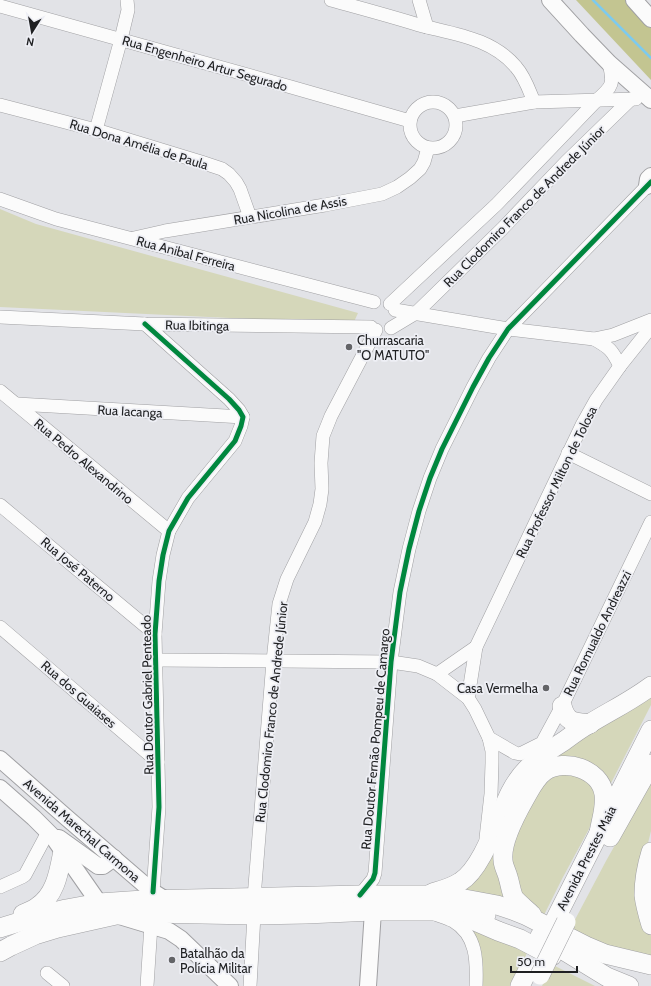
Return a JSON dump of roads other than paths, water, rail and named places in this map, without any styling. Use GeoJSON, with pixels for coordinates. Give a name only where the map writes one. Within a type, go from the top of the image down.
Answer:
{"type":"FeatureCollection","features":[{"type":"Feature","properties":{"kind":"highway"},"geometry":{"type":"LineString","coordinates":[[426,903],[446,889],[461,882],[470,873],[485,850],[510,792],[532,763],[590,724],[639,696],[651,686]]}},
{"type":"Feature","properties":{"kind":"highway"},"geometry":{"type":"LineString","coordinates":[[562,706],[564,714],[569,720],[576,723],[590,724]]}},
{"type":"Feature","properties":{"kind":"highway","name":"Avenida Prestes Maia"},"geometry":{"type":"LineString","coordinates":[[531,979],[555,921],[651,730]]}},
{"type":"Feature","properties":{"kind":"highway","name":"Avenida Prestes Maia"},"geometry":{"type":"LineString","coordinates":[[555,921],[611,836],[651,764]]}},
{"type":"Feature","properties":{"kind":"highway"},"geometry":{"type":"LineString","coordinates":[[599,833],[604,807],[604,794],[602,786],[593,775],[580,768],[561,766],[551,768],[539,776],[518,810],[505,840],[503,860],[514,898],[555,921],[586,946],[605,954],[651,965]]}},
{"type":"Feature","properties":{"kind":"highway"},"geometry":{"type":"LineString","coordinates":[[0,925],[38,906],[52,891],[58,876],[55,840]]}},
{"type":"Feature","properties":{"kind":"highway"},"geometry":{"type":"LineString","coordinates":[[651,852],[647,863],[644,895],[651,925]]}},
{"type":"Feature","properties":{"kind":"highway"},"geometry":{"type":"LineString","coordinates":[[6,949],[35,935],[58,928],[116,915],[254,906],[360,895],[426,903],[482,923],[520,939],[602,986]]}},
{"type":"Feature","properties":{"kind":"highway"},"geometry":{"type":"LineString","coordinates":[[0,928],[42,915],[99,903],[143,900],[160,896],[254,906],[306,914],[373,911],[454,897],[497,905],[527,916],[555,921]]}},
{"type":"Feature","properties":{"kind":"highway"},"geometry":{"type":"LineString","coordinates":[[447,911],[466,912],[490,916],[513,923],[533,932],[607,977],[630,986]]}},
{"type":"Feature","properties":{"kind":"main road"},"geometry":{"type":"LineString","coordinates":[[550,0],[609,63],[650,99]]}},
{"type":"Feature","properties":{"kind":"main road"},"geometry":{"type":"LineString","coordinates":[[634,0],[649,18]]}},
{"type":"Feature","properties":{"kind":"main road","name":"Avenida Marechal Carmona"},"geometry":{"type":"LineString","coordinates":[[0,759],[67,818],[160,896]]}},
{"type":"Feature","properties":{"kind":"main road","name":"Avenida Marechal Carmona"},"geometry":{"type":"LineString","coordinates":[[0,788],[34,818],[55,840],[99,903],[116,915],[169,931],[181,939],[230,986]]}},
{"type":"Feature","properties":{"kind":"main road"},"geometry":{"type":"LineString","coordinates":[[34,818],[48,801]]}},
{"type":"Feature","properties":{"kind":"main road"},"geometry":{"type":"LineString","coordinates":[[55,840],[60,838],[98,866],[103,866],[114,858]]}},
{"type":"Feature","properties":{"kind":"main road"},"geometry":{"type":"LineString","coordinates":[[368,986],[373,911]]}},
{"type":"Feature","properties":{"kind":"street"},"geometry":{"type":"LineString","coordinates":[[96,130],[128,10],[127,0]]}},
{"type":"Feature","properties":{"kind":"street"},"geometry":{"type":"LineString","coordinates":[[331,0],[427,27],[469,37],[488,45],[505,56],[516,66],[522,75],[534,102]]}},
{"type":"Feature","properties":{"kind":"street"},"geometry":{"type":"LineString","coordinates":[[420,0],[427,27]]}},
{"type":"Feature","properties":{"kind":"street"},"geometry":{"type":"LineString","coordinates":[[642,0],[649,18]]}},
{"type":"Feature","properties":{"kind":"street","name":"Rua Engenheiro Artur Segurado"},"geometry":{"type":"LineString","coordinates":[[0,6],[283,84],[410,121]]}},
{"type":"Feature","properties":{"kind":"street"},"geometry":{"type":"LineString","coordinates":[[597,100],[611,86],[613,78],[609,63]]}},
{"type":"Feature","properties":{"kind":"street","name":"Rua Clodomiro Franco de Andrede Júnior"},"geometry":{"type":"LineString","coordinates":[[391,328],[416,313],[502,229],[566,162],[631,99]]}},
{"type":"Feature","properties":{"kind":"street"},"geometry":{"type":"LineString","coordinates":[[455,116],[534,102],[650,99]]}},
{"type":"Feature","properties":{"kind":"street","name":"Rua Clodomiro Franco de Andrede Júnior"},"geometry":{"type":"LineString","coordinates":[[393,307],[497,204],[597,100]]}},
{"type":"Feature","properties":{"kind":"street"},"geometry":{"type":"LineString","coordinates":[[427,102],[442,103],[449,108],[455,116],[457,129],[450,142],[443,147],[436,149],[421,146],[411,134],[410,118],[414,111],[427,102]]}},
{"type":"Feature","properties":{"kind":"street","name":"Rua Dona Amélia de Paula"},"geometry":{"type":"LineString","coordinates":[[0,105],[96,130],[222,169],[236,182],[250,217]]}},
{"type":"Feature","properties":{"kind":"street","name":"Rua Nicolina de Assis"},"geometry":{"type":"LineString","coordinates":[[131,239],[165,231],[325,205],[382,194],[397,187],[420,169],[424,162],[428,148]]}},
{"type":"Feature","properties":{"kind":"street","name":"Rua Doutor Fernão Pompeu de Camargo"},"geometry":{"type":"LineString","coordinates":[[360,895],[373,879],[375,873],[391,662],[400,592],[419,511],[430,478],[442,449],[467,398],[508,329],[650,181]]}},
{"type":"Feature","properties":{"kind":"street","name":"Rua Anibal Ferreira"},"geometry":{"type":"LineString","coordinates":[[0,199],[56,219],[374,302],[382,301],[393,307],[416,313],[508,329],[594,339],[613,335],[651,320]]}},
{"type":"Feature","properties":{"kind":"street"},"geometry":{"type":"LineString","coordinates":[[165,231],[166,248]]}},
{"type":"Feature","properties":{"kind":"street"},"geometry":{"type":"LineString","coordinates":[[374,302],[370,305],[366,314],[366,319],[373,329],[381,331],[391,328],[397,315],[393,307]]}},
{"type":"Feature","properties":{"kind":"street","name":"Rua Ibitinga"},"geometry":{"type":"LineString","coordinates":[[0,317],[144,324],[373,329]]}},
{"type":"Feature","properties":{"kind":"street"},"geometry":{"type":"LineString","coordinates":[[144,324],[229,399],[240,410],[243,417]]}},
{"type":"Feature","properties":{"kind":"street","name":"Rua Professor Milton de Tolosa"},"geometry":{"type":"LineString","coordinates":[[468,698],[476,647],[568,453],[596,400],[620,366],[651,327]]}},
{"type":"Feature","properties":{"kind":"street","name":"Rua Clodomiro Franco de Andrede Júnior"},"geometry":{"type":"LineString","coordinates":[[250,986],[254,906],[273,661],[279,604],[287,579],[315,522],[320,504],[322,488],[321,449],[323,436],[331,416],[373,329]]}},
{"type":"Feature","properties":{"kind":"street"},"geometry":{"type":"LineString","coordinates":[[594,339],[610,349],[620,366]]}},
{"type":"Feature","properties":{"kind":"street","name":"Rua Pedro Alexandrino"},"geometry":{"type":"LineString","coordinates":[[0,391],[169,531]]}},
{"type":"Feature","properties":{"kind":"street","name":"Rua Iacanga"},"geometry":{"type":"LineString","coordinates":[[17,404],[243,417]]}},
{"type":"Feature","properties":{"kind":"street","name":"Rua Doutor Gabriel Penteado"},"geometry":{"type":"LineString","coordinates":[[160,896],[155,634],[159,580],[163,555],[169,531],[188,498],[234,441],[241,426],[243,417]]}},
{"type":"Feature","properties":{"kind":"street"},"geometry":{"type":"LineString","coordinates":[[568,453],[651,494]]}},
{"type":"Feature","properties":{"kind":"street","name":"Rua José Paterno"},"geometry":{"type":"LineString","coordinates":[[0,505],[155,634]]}},
{"type":"Feature","properties":{"kind":"street","name":"Rua Romualdo Andreazzi"},"geometry":{"type":"LineString","coordinates":[[489,738],[515,753],[520,754],[542,743],[562,706],[651,522]]}},
{"type":"Feature","properties":{"kind":"street","name":"Rua dos Guaiases"},"geometry":{"type":"LineString","coordinates":[[0,627],[158,762]]}},
{"type":"Feature","properties":{"kind":"street","name":"Rua Professor Milton de Tolosa"},"geometry":{"type":"LineString","coordinates":[[437,674],[476,647]]}},
{"type":"Feature","properties":{"kind":"street"},"geometry":{"type":"LineString","coordinates":[[156,660],[391,662],[418,666],[437,674],[468,698],[489,738],[492,757],[492,786],[485,850]]}},
{"type":"Feature","properties":{"kind":"street"},"geometry":{"type":"LineString","coordinates":[[0,887],[25,875],[55,840]]}},
{"type":"Feature","properties":{"kind":"street"},"geometry":{"type":"LineString","coordinates":[[426,903],[453,921],[463,930],[471,941],[476,955],[476,986]]}},
{"type":"Feature","properties":{"kind":"street"},"geometry":{"type":"LineString","coordinates":[[147,986],[151,925]]}},
{"type":"Feature","properties":{"kind":"street"},"geometry":{"type":"LineString","coordinates":[[47,973],[63,986]]}},
{"type":"Feature","properties":{"kind":"waterway"},"geometry":{"type":"LineString","coordinates":[[593,0],[651,58]]}},
{"type":"Feature","properties":{"kind":"place","name":"Churrascaria \"O MATUTO\""},"geometry":{"type":"Point","coordinates":[349,347]}},
{"type":"Feature","properties":{"kind":"place","name":"Casa Vermelha"},"geometry":{"type":"Point","coordinates":[546,688]}},
{"type":"Feature","properties":{"kind":"place","name":"Batalhão da Polícia Militar"},"geometry":{"type":"Point","coordinates":[172,960]}}]}
